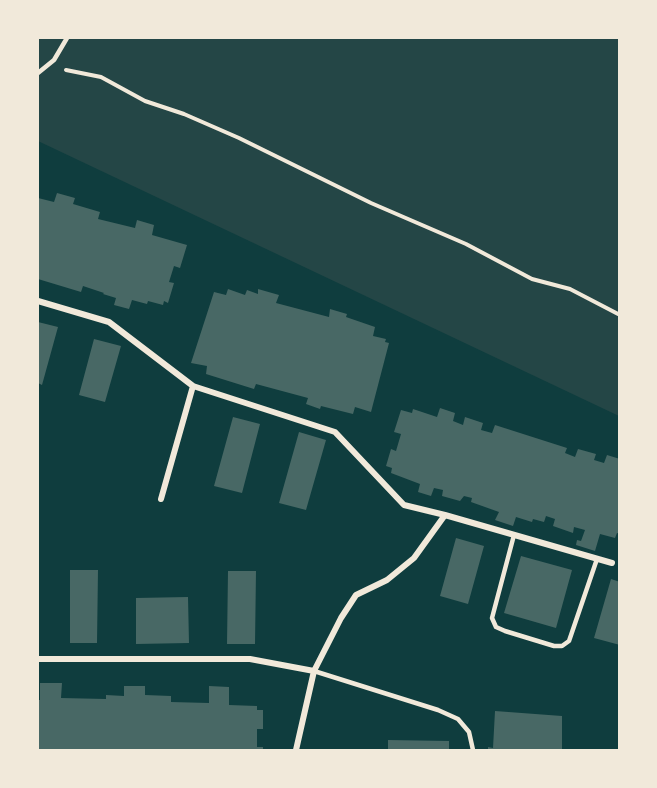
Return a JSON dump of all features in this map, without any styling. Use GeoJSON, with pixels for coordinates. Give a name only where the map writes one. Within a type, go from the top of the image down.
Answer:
{"type":"FeatureCollection","features":[{"type":"Feature","properties":{"kind":"street"},"geometry":{"type":"LineString","coordinates":[[38,301],[109,322],[193,386],[335,432],[404,505],[612,563]]}},
{"type":"Feature","properties":{"kind":"street"},"geometry":{"type":"LineString","coordinates":[[161,499],[193,386]]}},
{"type":"Feature","properties":{"kind":"street"},"geometry":{"type":"LineString","coordinates":[[296,750],[314,671],[341,618],[356,595],[387,580],[414,558],[445,515]]}},
{"type":"Feature","properties":{"kind":"street"},"geometry":{"type":"LineString","coordinates":[[38,659],[250,659],[314,671]]}},
{"type":"Feature","properties":{"kind":"lane"},"geometry":{"type":"LineString","coordinates":[[38,73],[54,60],[67,38]]}},
{"type":"Feature","properties":{"kind":"lane"},"geometry":{"type":"LineString","coordinates":[[514,535],[492,618],[496,627],[554,646],[562,646],[569,641],[597,559]]}},
{"type":"Feature","properties":{"kind":"lane"},"geometry":{"type":"LineString","coordinates":[[314,671],[438,710],[458,719],[469,732],[473,750]]}},
{"type":"Feature","properties":{"kind":"path"},"geometry":{"type":"LineString","coordinates":[[54,60],[64,69],[101,77],[145,101],[184,114],[239,138],[371,203],[466,244],[532,279],[570,289],[620,315]]}},
{"type":"Feature","properties":{"kind":"shaded area"},"geometry":{"type":"Polygon","coordinates":[[[38,38],[619,38],[619,416],[38,141],[38,38]]]}},
{"type":"Feature","properties":{"kind":"building"},"geometry":{"type":"Polygon","coordinates":[[[57,193],[75,198],[73,204],[100,212],[98,219],[135,228],[137,220],[154,225],[152,235],[187,245],[180,268],[174,266],[169,282],[174,283],[168,303],[164,301],[163,305],[148,301],[147,304],[132,300],[129,309],[114,305],[116,298],[83,286],[81,292],[38,279],[38,198],[54,202],[57,193]]]}},
{"type":"Feature","properties":{"kind":"building"},"geometry":{"type":"Polygon","coordinates":[[[228,289],[245,295],[247,290],[258,294],[258,289],[279,295],[276,303],[329,317],[330,309],[375,327],[373,336],[386,339],[385,342],[389,343],[371,412],[355,407],[353,414],[321,406],[320,409],[306,404],[308,398],[256,384],[254,389],[206,374],[207,366],[191,363],[214,292],[226,295],[228,289]]]}},
{"type":"Feature","properties":{"kind":"building"},"geometry":{"type":"Polygon","coordinates":[[[38,322],[58,327],[42,385],[38,383],[38,322]]]}},
{"type":"Feature","properties":{"kind":"building"},"geometry":{"type":"Polygon","coordinates":[[[94,339],[121,346],[105,402],[79,395],[94,339]]]}},
{"type":"Feature","properties":{"kind":"building"},"geometry":{"type":"Polygon","coordinates":[[[440,408],[455,413],[453,421],[463,425],[465,417],[483,423],[481,430],[492,433],[495,425],[567,448],[565,453],[575,457],[578,449],[596,454],[594,460],[604,463],[607,455],[620,459],[620,534],[617,533],[615,538],[600,534],[595,551],[576,545],[577,540],[581,541],[585,530],[574,527],[573,533],[553,526],[555,519],[546,516],[544,522],[533,519],[532,522],[516,517],[513,526],[495,520],[499,512],[471,502],[472,498],[464,496],[460,501],[442,496],[443,490],[434,488],[431,496],[418,492],[420,484],[391,473],[392,468],[386,466],[391,449],[396,451],[401,434],[394,432],[401,410],[412,413],[413,409],[437,417],[440,408]]]}},
{"type":"Feature","properties":{"kind":"building"},"geometry":{"type":"Polygon","coordinates":[[[233,417],[260,424],[242,493],[214,486],[233,417]]]}},
{"type":"Feature","properties":{"kind":"building"},"geometry":{"type":"Polygon","coordinates":[[[299,432],[326,440],[306,510],[279,503],[299,432]]]}},
{"type":"Feature","properties":{"kind":"building"},"geometry":{"type":"Polygon","coordinates":[[[456,538],[484,546],[468,604],[440,596],[456,538]]]}},
{"type":"Feature","properties":{"kind":"building"},"geometry":{"type":"Polygon","coordinates":[[[521,556],[572,570],[556,628],[504,613],[521,556]]]}},
{"type":"Feature","properties":{"kind":"building"},"geometry":{"type":"Polygon","coordinates":[[[70,570],[98,570],[97,643],[70,643],[70,570]]]}},
{"type":"Feature","properties":{"kind":"building"},"geometry":{"type":"Polygon","coordinates":[[[228,571],[256,571],[255,644],[227,644],[228,571]]]}},
{"type":"Feature","properties":{"kind":"building"},"geometry":{"type":"Polygon","coordinates":[[[611,579],[620,582],[620,645],[594,638],[611,579]]]}},
{"type":"Feature","properties":{"kind":"building"},"geometry":{"type":"Polygon","coordinates":[[[188,597],[189,643],[136,644],[136,598],[188,597]]]}},
{"type":"Feature","properties":{"kind":"building"},"geometry":{"type":"Polygon","coordinates":[[[40,683],[62,683],[61,698],[106,699],[106,695],[124,696],[124,686],[145,686],[145,695],[171,696],[171,702],[209,703],[209,686],[229,687],[229,705],[257,706],[257,710],[263,710],[263,729],[257,729],[257,747],[263,747],[263,750],[38,750],[40,683]]]}},
{"type":"Feature","properties":{"kind":"building"},"geometry":{"type":"Polygon","coordinates":[[[495,711],[562,716],[562,750],[488,750],[488,747],[493,748],[495,711]]]}},
{"type":"Feature","properties":{"kind":"building"},"geometry":{"type":"Polygon","coordinates":[[[388,740],[449,741],[449,750],[388,750],[388,740]]]}}]}
